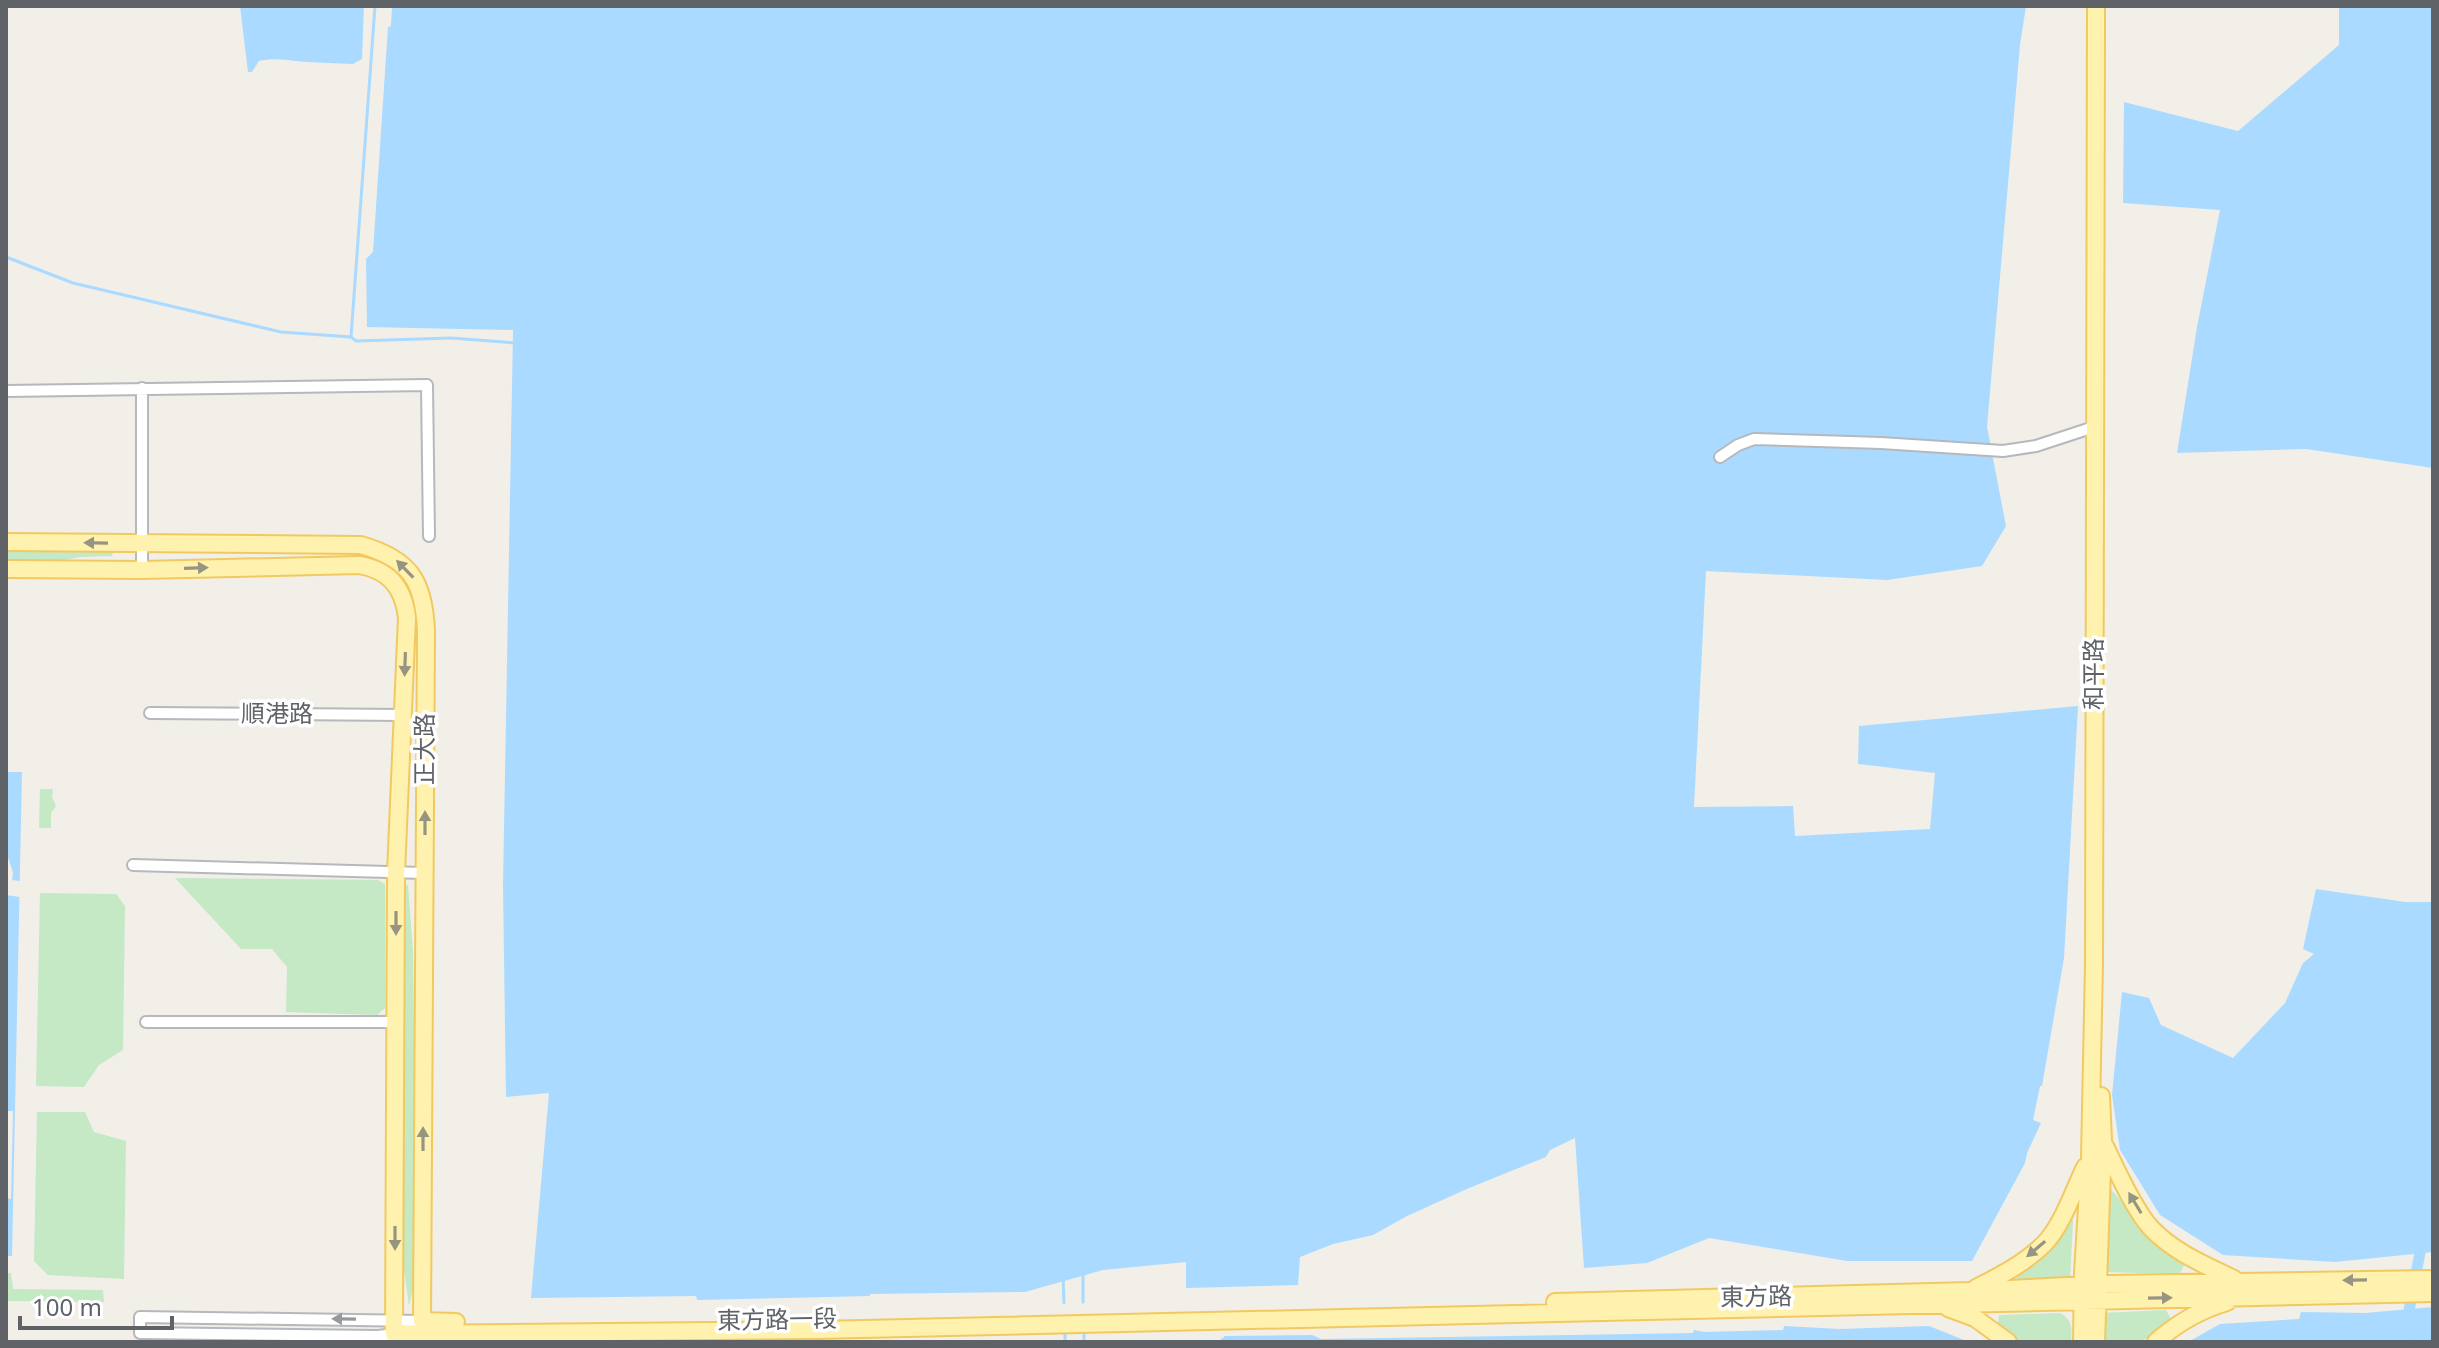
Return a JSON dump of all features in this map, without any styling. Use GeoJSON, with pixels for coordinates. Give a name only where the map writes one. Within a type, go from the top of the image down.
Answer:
{"type":"FeatureCollection","features":[{"type":"Feature","properties":{"kind":"main road","name":"和平路"},"geometry":{"type":"LineString","coordinates":[[2096,6],[2094,964],[2090,1158],[2090,1293],[2096,1342]]}},
{"type":"Feature","properties":{"kind":"main road","name":"和平路"},"geometry":{"type":"LineString","coordinates":[[2082,1342],[2090,1293],[2103,1141],[2100,1065],[2106,6]]}},
{"type":"Feature","properties":{"kind":"main road","name":"正大路"},"geometry":{"type":"LineString","coordinates":[[6,542],[361,545],[400,562],[422,592],[425,610],[422,1332]]}},
{"type":"Feature","properties":{"kind":"main road","name":"正大路"},"geometry":{"type":"LineString","coordinates":[[6,569],[142,570],[359,565],[377,569],[398,586],[406,609],[396,873],[394,1332]]}},
{"type":"Feature","properties":{"kind":"main road"},"geometry":{"type":"LineString","coordinates":[[2103,1141],[2118,1175],[2150,1226],[2181,1253],[2242,1289]]}},
{"type":"Feature","properties":{"kind":"main road"},"geometry":{"type":"LineString","coordinates":[[1970,1291],[2008,1272],[2046,1242],[2090,1158]]}},
{"type":"Feature","properties":{"kind":"main road","name":"東方路"},"geometry":{"type":"LineString","coordinates":[[1078,1318],[1927,1304],[2090,1293],[2433,1279]]}},
{"type":"Feature","properties":{"kind":"main road"},"geometry":{"type":"LineString","coordinates":[[2156,1342],[2181,1323],[2242,1289]]}},
{"type":"Feature","properties":{"kind":"main road","name":"東方路"},"geometry":{"type":"LineString","coordinates":[[2242,1289],[2433,1293]]}},
{"type":"Feature","properties":{"kind":"main road","name":"東方路"},"geometry":{"type":"LineString","coordinates":[[1078,1318],[1970,1291],[2090,1293]]}},
{"type":"Feature","properties":{"kind":"main road"},"geometry":{"type":"LineString","coordinates":[[1927,1304],[1975,1318],[2008,1342]]}},
{"type":"Feature","properties":{"kind":"main road","name":"東方路一段"},"geometry":{"type":"LineString","coordinates":[[394,1332],[496,1324],[1078,1318]]}},
{"type":"Feature","properties":{"kind":"street"},"geometry":{"type":"LineString","coordinates":[[6,391],[427,385],[429,536]]}},
{"type":"Feature","properties":{"kind":"street"},"geometry":{"type":"LineString","coordinates":[[142,388],[142,570]]}},
{"type":"Feature","properties":{"kind":"street"},"geometry":{"type":"LineString","coordinates":[[1720,457],[1754,439],[2003,451],[2036,446],[2094,427]]}},
{"type":"Feature","properties":{"kind":"street","name":"順港路"},"geometry":{"type":"LineString","coordinates":[[150,713],[403,715]]}},
{"type":"Feature","properties":{"kind":"street"},"geometry":{"type":"LineString","coordinates":[[133,865],[424,873]]}},
{"type":"Feature","properties":{"kind":"street"},"geometry":{"type":"LineString","coordinates":[[146,1022],[396,1022]]}},
{"type":"Feature","properties":{"kind":"street","name":"東方路一段"},"geometry":{"type":"LineString","coordinates":[[140,1317],[394,1332],[378,1336],[140,1333],[140,1317]]}},
{"type":"Feature","properties":{"kind":"green space"},"geometry":{"type":"Polygon","coordinates":[[[6,547],[69,547],[113,552],[112,556],[48,563],[6,563],[6,547]]]}},
{"type":"Feature","properties":{"kind":"green space"},"geometry":{"type":"Polygon","coordinates":[[[40,789],[53,789],[56,806],[51,813],[51,828],[39,828],[40,789]]]}},
{"type":"Feature","properties":{"kind":"green space"},"geometry":{"type":"Polygon","coordinates":[[[175,878],[378,880],[385,884],[385,1008],[377,1015],[286,1012],[287,967],[272,949],[241,949],[175,878]]]}},
{"type":"Feature","properties":{"kind":"green space"},"geometry":{"type":"Polygon","coordinates":[[[403,884],[408,885],[413,951],[417,1248],[409,1306],[400,1240],[403,884]]]}},
{"type":"Feature","properties":{"kind":"green space"},"geometry":{"type":"Polygon","coordinates":[[[40,893],[116,894],[125,906],[123,1050],[99,1065],[84,1087],[36,1086],[40,893]]]}},
{"type":"Feature","properties":{"kind":"green space"},"geometry":{"type":"Polygon","coordinates":[[[37,1112],[85,1112],[94,1132],[126,1141],[124,1279],[48,1275],[34,1261],[37,1112]]]}},
{"type":"Feature","properties":{"kind":"green space"},"geometry":{"type":"Polygon","coordinates":[[[2106,1187],[2116,1194],[2148,1237],[2185,1263],[2180,1274],[2103,1272],[2106,1187]]]}},
{"type":"Feature","properties":{"kind":"green space"},"geometry":{"type":"Polygon","coordinates":[[[2068,1215],[2073,1220],[2070,1281],[2020,1282],[2016,1276],[2045,1248],[2068,1215]]]}},
{"type":"Feature","properties":{"kind":"green space"},"geometry":{"type":"Polygon","coordinates":[[[6,1273],[11,1273],[13,1289],[103,1290],[104,1302],[6,1301],[6,1273]]]}},
{"type":"Feature","properties":{"kind":"green space"},"geometry":{"type":"Polygon","coordinates":[[[2166,1310],[2171,1319],[2164,1328],[2148,1338],[2131,1342],[2101,1342],[2101,1313],[2166,1310]]]}},
{"type":"Feature","properties":{"kind":"green space"},"geometry":{"type":"Polygon","coordinates":[[[2060,1313],[2069,1322],[2071,1342],[2017,1342],[1998,1323],[1999,1315],[2060,1313]]]}},
{"type":"Feature","properties":{"kind":"water"},"geometry":{"type":"Polygon","coordinates":[[[240,6],[364,6],[362,59],[353,64],[265,60],[259,61],[252,72],[248,72],[240,6]]]}},
{"type":"Feature","properties":{"kind":"water"},"geometry":{"type":"Polygon","coordinates":[[[392,6],[2026,6],[1987,427],[2006,526],[1982,566],[1887,580],[1706,571],[1694,807],[1793,806],[1795,836],[1930,829],[1935,773],[1858,764],[1859,726],[2078,706],[2064,958],[2042,1086],[2033,1120],[2041,1123],[2025,1163],[1972,1261],[1847,1261],[1709,1238],[1647,1263],[1584,1268],[1575,1138],[1550,1150],[1546,1157],[1469,1188],[1373,1235],[1333,1244],[1300,1257],[1298,1285],[1186,1288],[1186,1262],[1103,1270],[1025,1292],[697,1300],[696,1296],[531,1298],[549,1093],[506,1097],[503,885],[513,330],[367,327],[366,259],[373,252],[392,6]]]}},
{"type":"Feature","properties":{"kind":"water"},"geometry":{"type":"Polygon","coordinates":[[[2339,6],[2433,6],[2433,468],[2306,449],[2177,453],[2220,210],[2123,203],[2124,102],[2238,131],[2339,45],[2339,6]]]}},
{"type":"Feature","properties":{"kind":"water"},"geometry":{"type":"Polygon","coordinates":[[[6,772],[22,772],[12,1256],[6,1256],[6,772]]]}},
{"type":"Feature","properties":{"kind":"water"},"geometry":{"type":"Polygon","coordinates":[[[2316,889],[2405,902],[2433,902],[2433,1252],[2335,1262],[2223,1255],[2160,1215],[2120,1150],[2112,1095],[2122,992],[2149,998],[2161,1025],[2233,1058],[2285,1003],[2303,963],[2314,954],[2303,949],[2316,889]]]}},
{"type":"Feature","properties":{"kind":"water"},"geometry":{"type":"Polygon","coordinates":[[[2433,1307],[2433,1342],[2188,1342],[2220,1324],[2299,1319],[2301,1312],[2365,1313],[2433,1307]]]}},
{"type":"Feature","properties":{"kind":"water"},"geometry":{"type":"Polygon","coordinates":[[[1784,1326],[1840,1329],[1929,1326],[1969,1342],[1041,1342],[1220,1340],[1225,1336],[1312,1335],[1321,1339],[1693,1333],[1694,1330],[1783,1330],[1784,1326]]]}},
{"type":"Feature","properties":{"kind":"pier"},"geometry":{"type":"Polygon","coordinates":[[[6,851],[12,880],[20,881],[20,897],[6,895],[6,851]]]}},
{"type":"Feature","properties":{"kind":"pier"},"geometry":{"type":"Polygon","coordinates":[[[6,1111],[13,1111],[11,1199],[6,1198],[6,1111]]]}},
{"type":"Feature","properties":{"kind":"waterway"},"geometry":{"type":"LineString","coordinates":[[351,337],[375,6]]}},
{"type":"Feature","properties":{"kind":"waterway"},"geometry":{"type":"LineString","coordinates":[[6,257],[73,283],[281,332],[351,337],[356,341],[451,338],[515,343]]}},
{"type":"Feature","properties":{"kind":"waterway"},"geometry":{"type":"LineString","coordinates":[[2403,1342],[2422,1242]]}},
{"type":"Feature","properties":{"kind":"waterway"},"geometry":{"type":"LineString","coordinates":[[1083,1274],[1083,1302]]}},
{"type":"Feature","properties":{"kind":"waterway"},"geometry":{"type":"LineString","coordinates":[[1063,1277],[1064,1303]]}},
{"type":"Feature","properties":{"kind":"waterway"},"geometry":{"type":"LineString","coordinates":[[1084,1332],[1084,1342]]}},
{"type":"Feature","properties":{"kind":"waterway"},"geometry":{"type":"LineString","coordinates":[[1065,1333],[1065,1342]]}}]}
